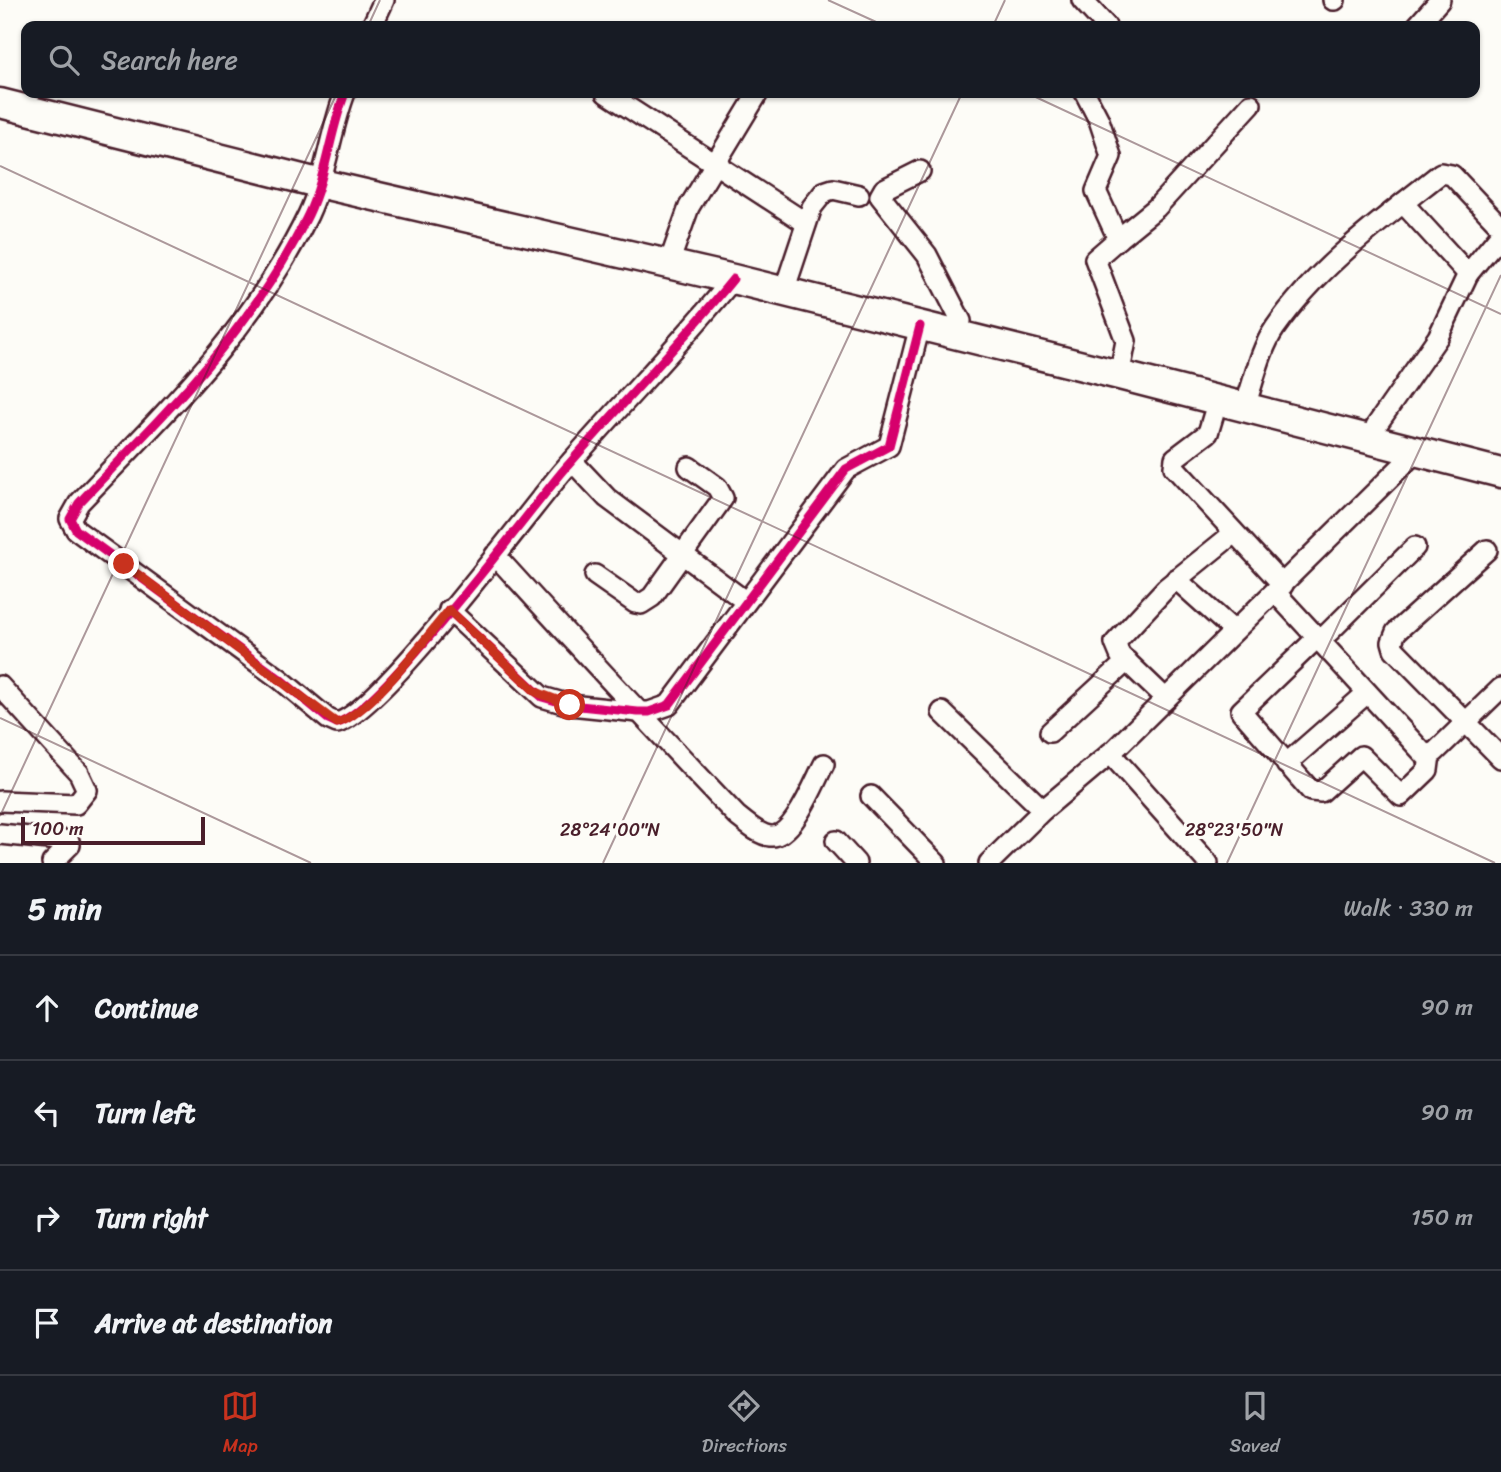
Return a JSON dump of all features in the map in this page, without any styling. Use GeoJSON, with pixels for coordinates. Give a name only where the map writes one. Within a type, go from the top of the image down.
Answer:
{"type":"FeatureCollection","features":[{"type":"Feature","properties":{"kind":"highway"},"geometry":{"type":"LineString","coordinates":[[0,89],[21,95]]}},
{"type":"Feature","properties":{"kind":"highway"},"geometry":{"type":"LineString","coordinates":[[33,98],[320,176],[1501,473]]}},
{"type":"Feature","properties":{"kind":"highway"},"geometry":{"type":"LineString","coordinates":[[0,103],[788,279],[1501,458]]}},
{"type":"Feature","properties":{"kind":"street"},"geometry":{"type":"LineString","coordinates":[[374,21],[384,0]]}},
{"type":"Feature","properties":{"kind":"street"},"geometry":{"type":"LineString","coordinates":[[1082,0],[1101,21]]}},
{"type":"Feature","properties":{"kind":"street"},"geometry":{"type":"LineString","coordinates":[[1421,21],[1440,0]]}},
{"type":"Feature","properties":{"kind":"street"},"geometry":{"type":"LineString","coordinates":[[343,98],[308,215],[241,327],[71,513],[71,525],[337,723],[355,715],[405,664],[572,461],[673,351],[733,279]]}},
{"type":"Feature","properties":{"kind":"street"},"geometry":{"type":"LineString","coordinates":[[614,98],[806,223]]}},
{"type":"Feature","properties":{"kind":"street"},"geometry":{"type":"LineString","coordinates":[[673,252],[689,207],[713,163],[755,98]]}},
{"type":"Feature","properties":{"kind":"street"},"geometry":{"type":"LineString","coordinates":[[1088,98],[1099,120],[1111,156],[1096,195],[1118,239]]}},
{"type":"Feature","properties":{"kind":"street"},"geometry":{"type":"LineString","coordinates":[[1122,361],[1126,341],[1095,259],[1156,208],[1251,104]]}},
{"type":"Feature","properties":{"kind":"street"},"geometry":{"type":"LineString","coordinates":[[919,171],[884,189],[880,196],[927,255],[961,321]]}},
{"type":"Feature","properties":{"kind":"street"},"geometry":{"type":"LineString","coordinates":[[1249,394],[1275,328],[1356,240],[1441,173],[1447,172],[1501,227]]}},
{"type":"Feature","properties":{"kind":"street"},"geometry":{"type":"LineString","coordinates":[[788,279],[806,223],[817,200],[824,192],[844,190],[859,195]]}},
{"type":"Feature","properties":{"kind":"street"},"geometry":{"type":"LineString","coordinates":[[1403,203],[1468,274]]}},
{"type":"Feature","properties":{"kind":"street"},"geometry":{"type":"LineString","coordinates":[[1377,426],[1438,337],[1468,274],[1501,234]]}},
{"type":"Feature","properties":{"kind":"street"},"geometry":{"type":"LineString","coordinates":[[449,610],[542,697],[570,705],[638,712],[649,712],[669,705],[846,469],[888,446],[920,326]]}},
{"type":"Feature","properties":{"kind":"street"},"geometry":{"type":"LineString","coordinates":[[1218,400],[1209,433],[1173,463],[1234,533],[1318,640],[1416,748],[1430,755]]}},
{"type":"Feature","properties":{"kind":"street"},"geometry":{"type":"LineString","coordinates":[[989,863],[1043,810],[1110,753],[1417,451]]}},
{"type":"Feature","properties":{"kind":"street"},"geometry":{"type":"LineString","coordinates":[[572,461],[607,499],[745,601]]}},
{"type":"Feature","properties":{"kind":"street"},"geometry":{"type":"LineString","coordinates":[[595,575],[629,600],[641,604],[652,597],[723,498],[718,487],[689,467]]}},
{"type":"Feature","properties":{"kind":"street"},"geometry":{"type":"LineString","coordinates":[[1166,699],[1116,649],[1118,637],[1176,579],[1234,533]]}},
{"type":"Feature","properties":{"kind":"street"},"geometry":{"type":"LineString","coordinates":[[1415,547],[1241,711],[1311,791],[1318,794],[1363,756],[1401,796],[1428,770],[1430,755],[1466,724],[1501,688]]}},
{"type":"Feature","properties":{"kind":"street"},"geometry":{"type":"LineString","coordinates":[[1487,550],[1396,632],[1392,642],[1394,649],[1501,758]]}},
{"type":"Feature","properties":{"kind":"street"},"geometry":{"type":"LineString","coordinates":[[495,555],[737,817],[770,836],[785,832],[824,764]]}},
{"type":"Feature","properties":{"kind":"street"},"geometry":{"type":"LineString","coordinates":[[1176,579],[1234,631]]}},
{"type":"Feature","properties":{"kind":"street"},"geometry":{"type":"LineString","coordinates":[[1050,732],[1127,662]]}},
{"type":"Feature","properties":{"kind":"street"},"geometry":{"type":"LineString","coordinates":[[0,686],[79,773],[86,790],[83,799],[76,804],[0,801]]}},
{"type":"Feature","properties":{"kind":"street"},"geometry":{"type":"LineString","coordinates":[[1286,764],[1367,694]]}},
{"type":"Feature","properties":{"kind":"street"},"geometry":{"type":"LineString","coordinates":[[942,712],[1043,810]]}},
{"type":"Feature","properties":{"kind":"street"},"geometry":{"type":"LineString","coordinates":[[1110,753],[1209,863]]}},
{"type":"Feature","properties":{"kind":"street"},"geometry":{"type":"LineString","coordinates":[[871,796],[936,863]]}},
{"type":"Feature","properties":{"kind":"street"},"geometry":{"type":"LineString","coordinates":[[0,834],[69,841],[69,845],[52,863]]}},
{"type":"Feature","properties":{"kind":"street"},"geometry":{"type":"LineString","coordinates":[[836,841],[856,863]]}},
{"type":"Feature","properties":{"kind":"cycle path"},"geometry":{"type":"LineString","coordinates":[[343,98],[324,170],[308,215],[261,295],[205,368],[79,503],[70,519],[76,530],[280,679],[328,719],[337,723],[358,711],[386,685],[452,609],[563,471],[733,279]]}},
{"type":"Feature","properties":{"kind":"cycle path"},"geometry":{"type":"LineString","coordinates":[[449,610],[542,697],[570,705],[638,712],[649,712],[669,705],[846,469],[889,446],[920,326]]}},
{"type":"Feature","properties":{"kind":"route"},"geometry":{"type":"LineString","coordinates":[[124,564],[280,679],[328,719],[337,723],[355,715],[405,664],[449,610],[542,697],[570,705]]}}]}
